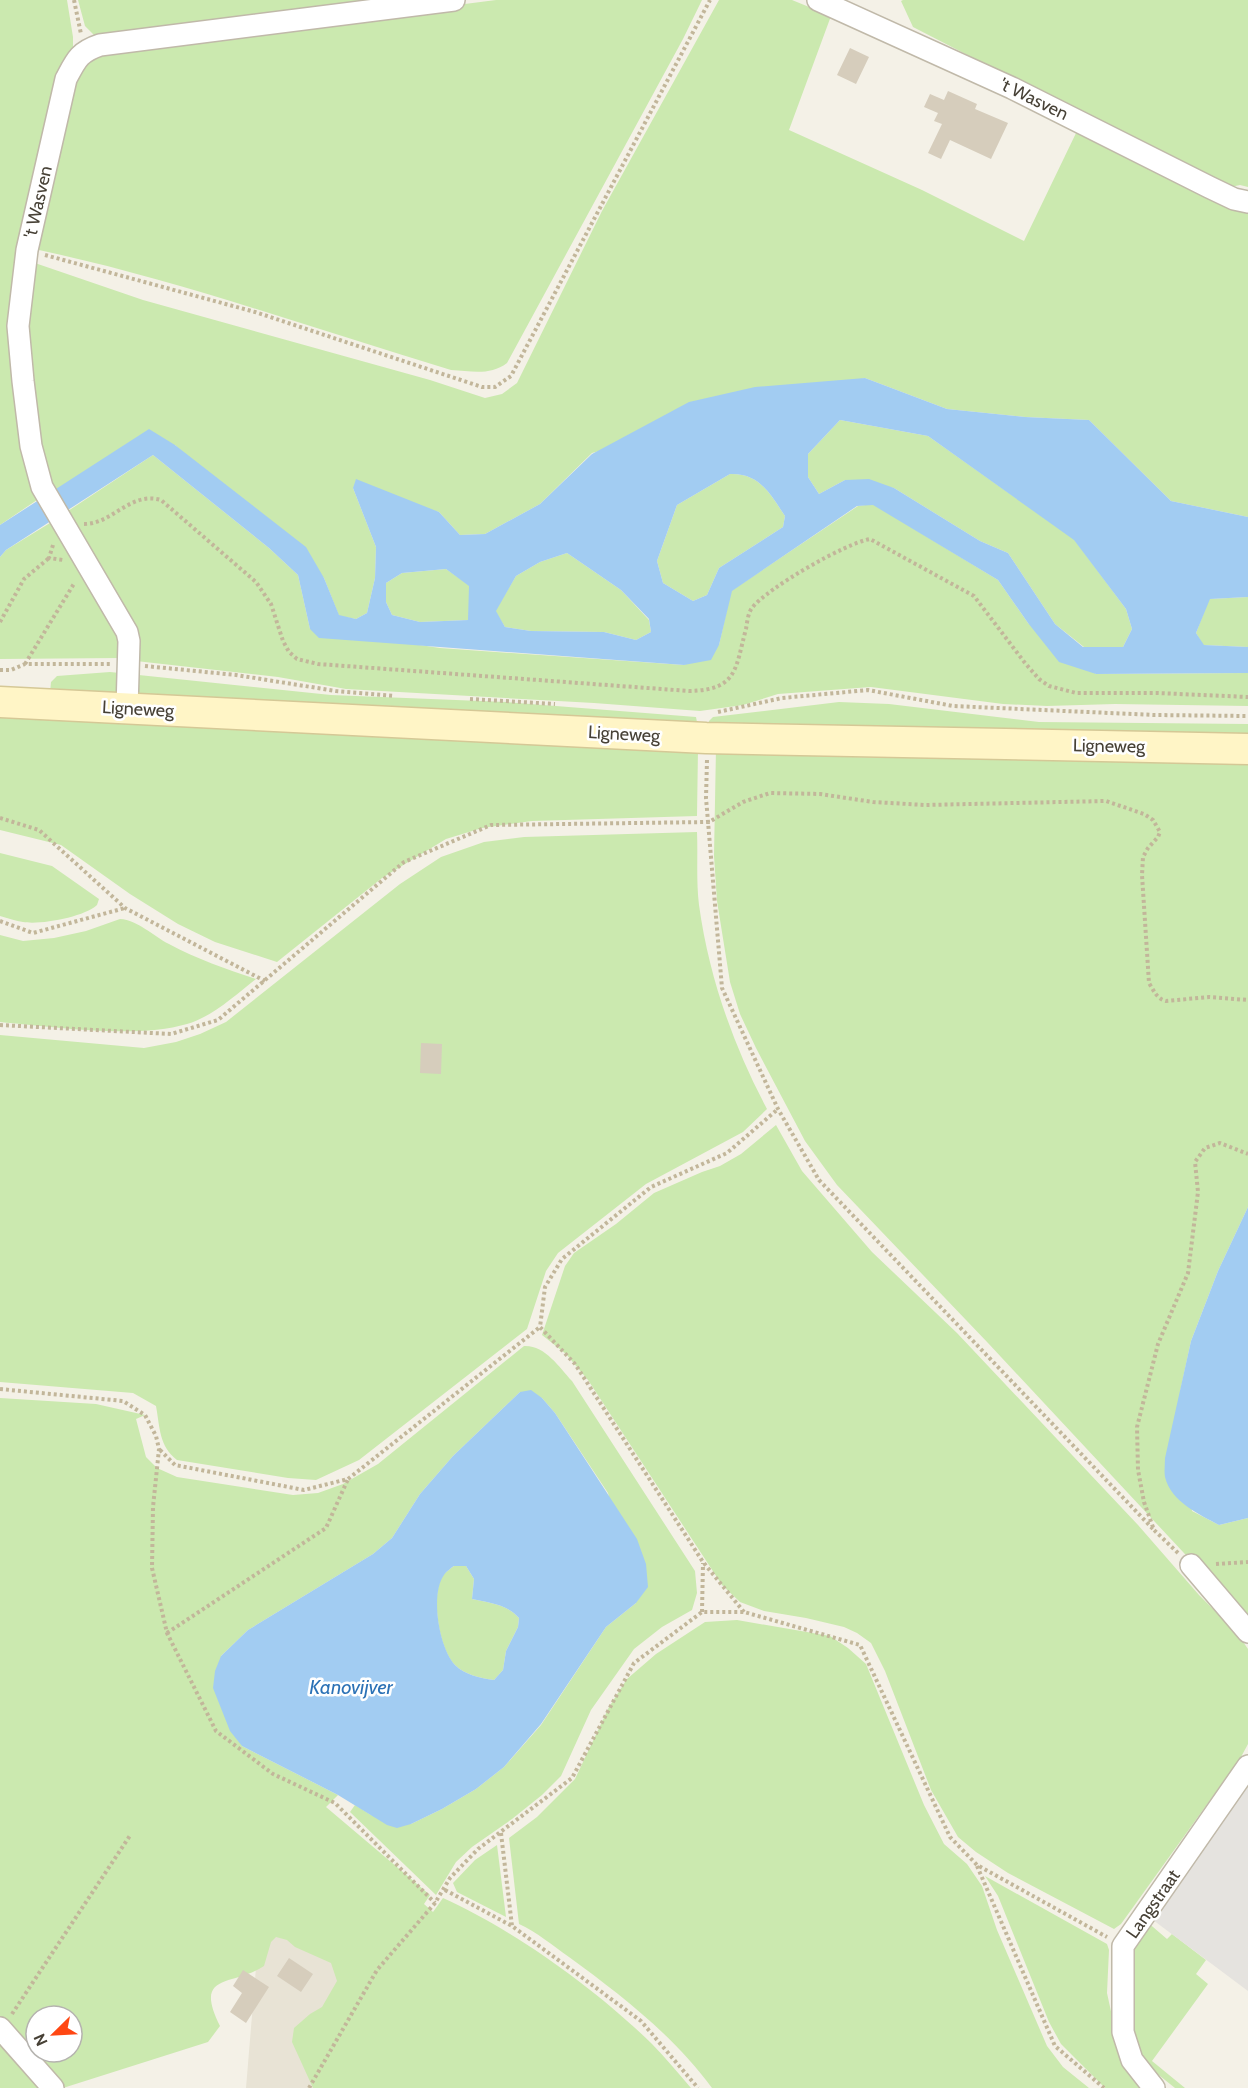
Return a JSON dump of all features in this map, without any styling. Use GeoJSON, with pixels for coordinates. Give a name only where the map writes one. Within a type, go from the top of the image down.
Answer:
{"type":"FeatureCollection","features":[{"type":"Feature","properties":{"kind":"street"},"geometry":{"type":"LineString","coordinates":[[85,50],[100,45],[454,0]]}},
{"type":"Feature","properties":{"kind":"street","name":"'t Wasven"},"geometry":{"type":"LineString","coordinates":[[818,0],[1012,88],[1234,199],[1248,202]]}},
{"type":"Feature","properties":{"kind":"street","name":"'t Wasven"},"geometry":{"type":"LineString","coordinates":[[85,50],[66,79],[27,250],[18,326],[31,446],[42,487],[124,624],[129,641],[127,708]]}},
{"type":"Feature","properties":{"kind":"street","name":"Ligneweg"},"geometry":{"type":"LineString","coordinates":[[0,702],[706,726],[1248,749]]}},
{"type":"Feature","properties":{"kind":"street"},"geometry":{"type":"LineString","coordinates":[[1191,1565],[1248,1632]]}},
{"type":"Feature","properties":{"kind":"street","name":"Langstraat"},"geometry":{"type":"LineString","coordinates":[[1154,2088],[1132,2060],[1123,2032],[1123,1946],[1248,1766]]}},
{"type":"Feature","properties":{"kind":"street"},"geometry":{"type":"LineString","coordinates":[[1,2029],[53,2088]]}},
{"type":"Feature","properties":{"kind":"path"},"geometry":{"type":"LineString","coordinates":[[74,0],[85,50]]}},
{"type":"Feature","properties":{"kind":"path"},"geometry":{"type":"LineString","coordinates":[[27,250],[255,312],[482,387],[495,387],[511,376],[710,0]]}},
{"type":"Feature","properties":{"kind":"path"},"geometry":{"type":"LineString","coordinates":[[94,524],[139,499],[149,496],[161,500],[256,582],[271,604],[289,652],[297,658],[318,664],[706,691],[717,688],[729,680],[735,670],[751,608],[771,592],[826,557],[858,541],[870,539],[974,596],[1025,663],[1039,679],[1049,686],[1076,693],[1157,693],[1248,697]]}},
{"type":"Feature","properties":{"kind":"path"},"geometry":{"type":"LineString","coordinates":[[0,622],[28,573],[49,558]]}},
{"type":"Feature","properties":{"kind":"path"},"geometry":{"type":"LineString","coordinates":[[25,664],[87,562]]}},
{"type":"Feature","properties":{"kind":"path"},"geometry":{"type":"LineString","coordinates":[[0,670],[11,670],[25,664],[129,664],[236,675],[336,691],[401,696]]}},
{"type":"Feature","properties":{"kind":"path"},"geometry":{"type":"LineString","coordinates":[[1248,716],[1155,715],[954,705],[868,690],[782,698],[745,708],[706,726],[706,798],[722,988],[778,1109],[819,1180],[1154,1530],[1191,1565],[1248,1562]]}},
{"type":"Feature","properties":{"kind":"path"},"geometry":{"type":"LineString","coordinates":[[465,699],[566,705]]}},
{"type":"Feature","properties":{"kind":"path"},"geometry":{"type":"LineString","coordinates":[[0,1025],[171,1034],[218,1020],[404,862],[491,825],[709,822],[743,802],[770,793],[820,795],[873,802],[925,805],[1106,801],[1144,814],[1153,820],[1160,832],[1143,857],[1142,875],[1149,983],[1161,1000],[1166,1001],[1209,997],[1248,1000]]}},
{"type":"Feature","properties":{"kind":"path"},"geometry":{"type":"LineString","coordinates":[[0,818],[39,830],[125,908],[265,981]]}},
{"type":"Feature","properties":{"kind":"path"},"geometry":{"type":"LineString","coordinates":[[0,921],[33,933],[125,908]]}},
{"type":"Feature","properties":{"kind":"path"},"geometry":{"type":"LineString","coordinates":[[159,1449],[175,1465],[303,1490],[348,1479],[540,1327],[545,1287],[562,1259],[651,1186],[727,1153],[778,1109]]}},
{"type":"Feature","properties":{"kind":"path"},"geometry":{"type":"LineString","coordinates":[[1154,1530],[1144,1502],[1138,1470],[1137,1427],[1158,1344],[1188,1274],[1198,1192],[1195,1162],[1205,1148],[1220,1143],[1248,1154]]}},
{"type":"Feature","properties":{"kind":"path"},"geometry":{"type":"LineString","coordinates":[[540,1327],[575,1364],[703,1562],[744,1612]]}},
{"type":"Feature","properties":{"kind":"path"},"geometry":{"type":"LineString","coordinates":[[0,1389],[123,1401],[145,1415],[156,1436],[159,1449],[153,1507],[152,1568],[168,1633],[216,1731],[273,1774],[335,1803],[435,1903]]}},
{"type":"Feature","properties":{"kind":"path"},"geometry":{"type":"LineString","coordinates":[[168,1633],[326,1528],[348,1479]]}},
{"type":"Feature","properties":{"kind":"path"},"geometry":{"type":"LineString","coordinates":[[702,1612],[703,1562]]}},
{"type":"Feature","properties":{"kind":"path"},"geometry":{"type":"LineString","coordinates":[[309,2088],[377,1970],[435,1903],[445,1890],[450,1878],[478,1849],[572,1778],[634,1663],[702,1612],[744,1612],[860,1645],[950,1837],[976,1865],[1123,1946]]}},
{"type":"Feature","properties":{"kind":"path"},"geometry":{"type":"LineString","coordinates":[[501,1833],[512,1926]]}},
{"type":"Feature","properties":{"kind":"path"},"geometry":{"type":"LineString","coordinates":[[1,2029],[131,1834]]}},
{"type":"Feature","properties":{"kind":"path"},"geometry":{"type":"LineString","coordinates":[[976,1865],[1055,2046],[1104,2088]]}},
{"type":"Feature","properties":{"kind":"path"},"geometry":{"type":"LineString","coordinates":[[445,1890],[512,1926],[641,2021],[698,2088]]}},
{"type":"Feature","properties":{"kind":"shaded area"},"geometry":{"type":"Polygon","coordinates":[[[1248,1766],[1248,1991],[1145,1914],[1248,1766]]]}},
{"type":"Feature","properties":{"kind":"shaded area"},"geometry":{"type":"Polygon","coordinates":[[[261,1907],[402,2008],[449,2088],[246,2088],[261,1907]]]}},
{"type":"Feature","properties":{"kind":"green space"},"geometry":{"type":"Polygon","coordinates":[[[0,0],[67,0],[73,37],[73,55],[24,231],[33,493],[37,500],[0,525],[0,0]]]}},
{"type":"Feature","properties":{"kind":"green space"},"geometry":{"type":"Polygon","coordinates":[[[78,0],[400,0],[99,40],[85,26],[78,0]]]}},
{"type":"Feature","properties":{"kind":"green space"},"geometry":{"type":"Polygon","coordinates":[[[496,0],[702,0],[507,363],[501,367],[480,372],[451,370],[195,290],[39,250],[35,244],[74,79],[82,66],[106,50],[496,0]]]}},
{"type":"Feature","properties":{"kind":"green space"},"geometry":{"type":"Polygon","coordinates":[[[719,0],[792,0],[831,16],[789,130],[922,190],[1024,241],[1077,131],[1248,211],[1248,517],[1171,501],[1089,420],[1025,417],[947,409],[865,378],[592,453],[540,504],[485,534],[460,535],[439,512],[353,488],[376,547],[375,578],[367,613],[356,619],[339,616],[324,578],[175,445],[55,490],[44,472],[25,323],[32,262],[143,300],[430,380],[485,398],[502,394],[517,383],[602,211],[719,0]]]}},
{"type":"Feature","properties":{"kind":"green space"},"geometry":{"type":"Polygon","coordinates":[[[1248,0],[1248,187],[1240,185],[1226,188],[913,27],[901,1],[1248,0]]]}},
{"type":"Feature","properties":{"kind":"green space"},"geometry":{"type":"Polygon","coordinates":[[[840,420],[928,436],[1074,539],[1126,609],[1132,629],[1123,647],[1084,647],[1055,624],[1008,553],[980,541],[894,488],[845,480],[819,494],[808,477],[808,454],[840,420]]]}},
{"type":"Feature","properties":{"kind":"green space"},"geometry":{"type":"Polygon","coordinates":[[[153,455],[269,548],[298,575],[310,629],[440,648],[684,665],[719,645],[731,591],[858,506],[873,504],[998,580],[1028,623],[1096,674],[1248,673],[1248,706],[1003,704],[871,687],[778,694],[743,705],[700,711],[346,689],[278,677],[136,661],[68,511],[153,455]]]}},
{"type":"Feature","properties":{"kind":"green space"},"geometry":{"type":"Polygon","coordinates":[[[730,474],[749,477],[763,486],[785,516],[783,527],[719,568],[707,595],[693,601],[663,583],[657,561],[677,505],[730,474]]]}},
{"type":"Feature","properties":{"kind":"green space"},"geometry":{"type":"Polygon","coordinates":[[[50,523],[80,564],[118,632],[121,658],[0,659],[0,557],[6,550],[50,523]]]}},
{"type":"Feature","properties":{"kind":"green space"},"geometry":{"type":"Polygon","coordinates":[[[567,553],[621,590],[649,620],[651,632],[636,640],[604,632],[531,631],[505,627],[495,611],[516,576],[540,562],[567,553]]]}},
{"type":"Feature","properties":{"kind":"green space"},"geometry":{"type":"Polygon","coordinates":[[[446,569],[469,585],[469,620],[420,622],[392,615],[386,602],[386,583],[402,573],[446,569]]]}},
{"type":"Feature","properties":{"kind":"green space"},"geometry":{"type":"Polygon","coordinates":[[[1248,597],[1248,647],[1203,645],[1196,633],[1209,599],[1248,597]]]}},
{"type":"Feature","properties":{"kind":"green space"},"geometry":{"type":"Polygon","coordinates":[[[110,672],[331,695],[506,702],[696,717],[698,727],[50,693],[51,682],[57,676],[110,672]]]}},
{"type":"Feature","properties":{"kind":"green space"},"geometry":{"type":"Polygon","coordinates":[[[839,702],[889,704],[1039,722],[1248,724],[1248,740],[709,729],[709,721],[713,717],[839,702]]]}},
{"type":"Feature","properties":{"kind":"green space"},"geometry":{"type":"Polygon","coordinates":[[[0,715],[698,749],[697,816],[532,821],[482,828],[446,839],[382,878],[277,962],[215,942],[178,924],[130,894],[61,845],[0,830],[0,715]]]}},
{"type":"Feature","properties":{"kind":"green space"},"geometry":{"type":"Polygon","coordinates":[[[716,748],[848,757],[1248,761],[1248,1207],[1218,1271],[1191,1341],[1180,1392],[1192,1511],[1219,1525],[1248,1518],[1248,1618],[1211,1582],[837,1185],[805,1141],[756,1048],[740,1014],[730,982],[717,901],[714,856],[716,748]]]}},
{"type":"Feature","properties":{"kind":"green space"},"geometry":{"type":"Polygon","coordinates":[[[697,832],[698,896],[709,958],[733,1035],[767,1109],[743,1132],[646,1184],[558,1253],[546,1271],[527,1329],[359,1460],[316,1480],[288,1478],[177,1460],[164,1443],[156,1406],[133,1393],[0,1382],[0,1035],[144,1048],[176,1042],[226,1022],[400,884],[441,857],[484,842],[524,837],[697,832]]]}},
{"type":"Feature","properties":{"kind":"green space"},"geometry":{"type":"Polygon","coordinates":[[[0,853],[52,866],[99,899],[97,905],[82,913],[51,921],[31,923],[0,916],[0,853]]]}},
{"type":"Feature","properties":{"kind":"green space"},"geometry":{"type":"Polygon","coordinates":[[[120,919],[139,925],[163,941],[190,954],[256,979],[206,1016],[187,1024],[167,1028],[120,1031],[69,1029],[0,1022],[0,935],[23,941],[54,938],[86,931],[120,919]]]}},
{"type":"Feature","properties":{"kind":"green space"},"geometry":{"type":"Polygon","coordinates":[[[776,1125],[802,1171],[872,1252],[957,1333],[1138,1525],[1199,1595],[1237,1633],[1248,1649],[1248,1744],[1121,1924],[1114,1929],[1008,1873],[958,1837],[931,1790],[885,1671],[871,1643],[844,1627],[764,1611],[740,1602],[722,1585],[588,1380],[566,1354],[542,1335],[565,1266],[574,1253],[616,1224],[654,1193],[720,1166],[741,1154],[776,1125]]]}},
{"type":"Feature","properties":{"kind":"green space"},"geometry":{"type":"Polygon","coordinates":[[[524,1346],[532,1347],[551,1358],[572,1381],[695,1571],[697,1593],[692,1610],[662,1627],[634,1649],[591,1710],[561,1776],[542,1795],[472,1847],[456,1862],[436,1895],[350,1812],[355,1805],[371,1815],[411,1824],[476,1789],[504,1767],[541,1725],[606,1627],[636,1603],[608,1493],[555,1413],[542,1398],[520,1392],[453,1456],[420,1494],[392,1538],[373,1554],[248,1630],[221,1656],[242,1746],[338,1795],[326,1807],[430,1895],[424,1904],[433,1912],[443,1898],[498,1927],[553,1962],[630,2023],[657,2049],[691,2088],[313,2088],[292,2042],[294,2028],[322,2007],[337,1981],[331,1963],[295,1947],[287,1940],[276,1937],[271,1942],[264,1966],[220,1984],[214,1989],[211,1997],[220,2026],[208,2042],[63,2088],[41,2064],[84,2064],[84,2004],[24,2004],[24,2046],[0,2020],[0,1398],[96,1404],[145,1415],[136,1419],[146,1457],[157,1468],[177,1477],[293,1495],[318,1493],[343,1484],[378,1464],[524,1346]]]}},
{"type":"Feature","properties":{"kind":"green space"},"geometry":{"type":"Polygon","coordinates":[[[454,1566],[466,1566],[474,1579],[472,1599],[503,1607],[519,1618],[518,1627],[506,1651],[503,1670],[494,1680],[473,1676],[463,1671],[449,1657],[445,1647],[438,1622],[437,1595],[443,1575],[454,1566]]]}},
{"type":"Feature","properties":{"kind":"green space"},"geometry":{"type":"Polygon","coordinates":[[[737,1620],[830,1636],[866,1664],[924,1805],[944,1844],[967,1864],[982,1886],[997,1930],[1047,2046],[1063,2067],[1089,2088],[712,2088],[681,2051],[646,2017],[539,1935],[519,1924],[509,1838],[537,1817],[575,1779],[609,1707],[627,1679],[656,1654],[705,1622],[737,1620]]]}},
{"type":"Feature","properties":{"kind":"green space"},"geometry":{"type":"Polygon","coordinates":[[[497,1845],[506,1917],[457,1892],[453,1883],[475,1860],[497,1845]]]}},
{"type":"Feature","properties":{"kind":"green space"},"geometry":{"type":"Polygon","coordinates":[[[985,1876],[1107,1944],[1109,1950],[1107,1993],[1117,2039],[1151,2088],[1105,2088],[1061,2044],[1049,2022],[998,1896],[985,1876]]]}},
{"type":"Feature","properties":{"kind":"green space"},"geometry":{"type":"Polygon","coordinates":[[[1146,1921],[1167,1939],[1172,1934],[1206,1960],[1196,1974],[1208,1984],[1152,2061],[1185,2088],[1175,2088],[1155,2072],[1138,2053],[1128,2026],[1133,1944],[1146,1921]]]}},
{"type":"Feature","properties":{"kind":"green space"},"geometry":{"type":"Polygon","coordinates":[[[0,2035],[46,2088],[0,2088],[0,2035]]]}},
{"type":"Feature","properties":{"kind":"water"},"geometry":{"type":"Polygon","coordinates":[[[865,378],[947,409],[1025,417],[1089,420],[1171,501],[1248,517],[1248,597],[1210,599],[1196,633],[1204,645],[1248,647],[1248,673],[1096,674],[1059,662],[998,580],[873,505],[857,506],[732,591],[719,645],[711,660],[684,665],[319,638],[310,629],[298,575],[269,548],[153,455],[6,550],[0,557],[0,525],[149,429],[175,445],[306,547],[324,578],[339,615],[356,619],[367,613],[375,578],[376,547],[353,488],[356,479],[439,512],[460,535],[485,534],[540,504],[592,454],[689,402],[755,387],[865,378]],[[840,420],[808,454],[808,477],[819,494],[845,480],[869,479],[894,488],[980,541],[1008,553],[1055,624],[1083,647],[1123,647],[1132,629],[1126,609],[1074,540],[928,436],[840,420]],[[730,474],[677,505],[657,561],[663,583],[693,601],[707,595],[719,568],[783,527],[785,516],[763,486],[749,477],[740,475],[730,474]],[[567,553],[540,562],[516,576],[496,611],[505,627],[531,631],[604,632],[636,640],[651,632],[649,619],[621,590],[567,553]],[[446,569],[402,573],[386,583],[386,602],[392,615],[420,622],[468,620],[469,586],[446,569]]]}},
{"type":"Feature","properties":{"kind":"water"},"geometry":{"type":"Polygon","coordinates":[[[1248,1207],[1248,1518],[1219,1525],[1187,1506],[1173,1494],[1165,1477],[1165,1458],[1191,1341],[1218,1271],[1248,1207]]]}},
{"type":"Feature","properties":{"kind":"water","name":"Kanovijver"},"geometry":{"type":"Polygon","coordinates":[[[531,1390],[542,1398],[555,1413],[637,1539],[646,1564],[648,1587],[636,1603],[606,1627],[541,1724],[504,1767],[476,1789],[442,1809],[397,1828],[387,1825],[338,1795],[242,1746],[230,1731],[213,1688],[215,1671],[221,1656],[248,1630],[373,1554],[392,1538],[420,1494],[453,1456],[520,1392],[531,1390]],[[454,1566],[445,1574],[440,1584],[437,1607],[441,1634],[449,1657],[455,1665],[473,1676],[494,1680],[503,1670],[506,1651],[518,1627],[519,1618],[503,1607],[472,1599],[474,1579],[466,1566],[454,1566]]]}},
{"type":"Feature","properties":{"kind":"building"},"geometry":{"type":"Polygon","coordinates":[[[850,48],[869,57],[856,84],[837,75],[850,48]]]}},
{"type":"Feature","properties":{"kind":"building"},"geometry":{"type":"Polygon","coordinates":[[[948,91],[977,104],[975,109],[1008,123],[991,159],[950,140],[941,159],[928,153],[942,124],[934,121],[938,113],[924,107],[930,94],[944,100],[948,91]]]}},
{"type":"Feature","properties":{"kind":"building"},"geometry":{"type":"Polygon","coordinates":[[[421,1043],[442,1044],[441,1074],[420,1073],[421,1043]]]}},
{"type":"Feature","properties":{"kind":"building"},"geometry":{"type":"Polygon","coordinates":[[[289,1958],[313,1974],[301,1992],[277,1976],[289,1958]]]}},
{"type":"Feature","properties":{"kind":"building"},"geometry":{"type":"Polygon","coordinates":[[[243,1970],[269,1987],[246,2023],[230,2012],[242,1993],[233,1986],[243,1970]]]}}]}
